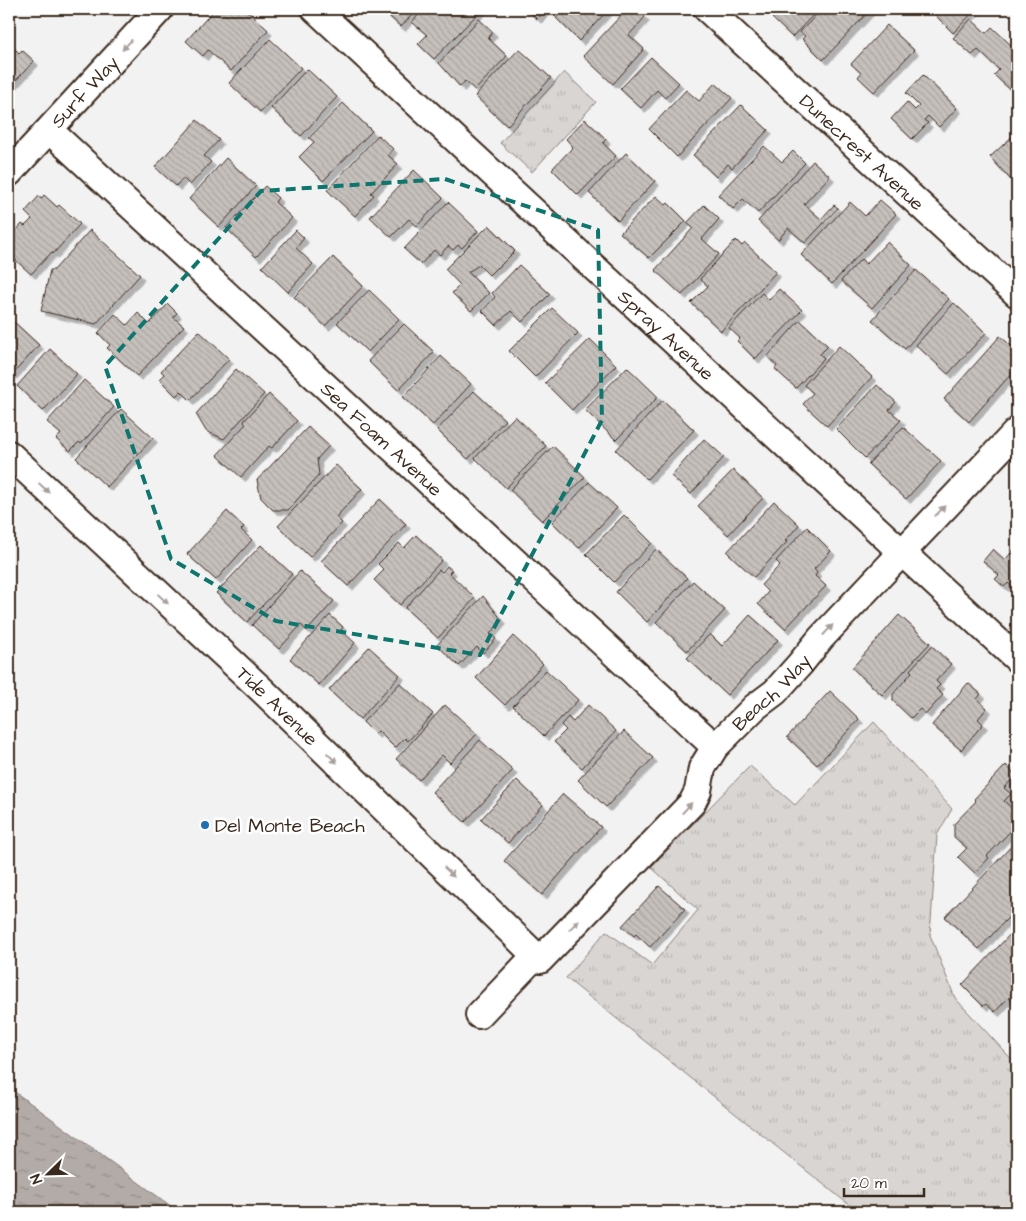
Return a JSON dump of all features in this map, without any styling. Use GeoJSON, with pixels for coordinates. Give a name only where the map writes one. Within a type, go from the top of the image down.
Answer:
{"type":"FeatureCollection","features":[{"type":"Feature","properties":{"kind":"street","name":"Surf Way"},"geometry":{"type":"LineString","coordinates":[[9,174],[160,9]]}},
{"type":"Feature","properties":{"kind":"street","name":"Spray Avenue"},"geometry":{"type":"LineString","coordinates":[[315,9],[1017,659]]}},
{"type":"Feature","properties":{"kind":"street","name":"Dunecrest Avenue"},"geometry":{"type":"LineString","coordinates":[[707,9],[1017,294]]}},
{"type":"Feature","properties":{"kind":"street","name":"Sea Foam Avenue"},"geometry":{"type":"LineString","coordinates":[[49,130],[715,747]]}},
{"type":"Feature","properties":{"kind":"street","name":"Beach Way"},"geometry":{"type":"LineString","coordinates":[[479,1015],[692,803],[698,791],[702,768],[715,747],[755,707],[774,692],[902,551],[1017,431]]}},
{"type":"Feature","properties":{"kind":"street","name":"Tide Avenue"},"geometry":{"type":"LineString","coordinates":[[9,454],[262,690],[538,958]]}},
{"type":"Feature","properties":{"kind":"highlighted area"},"geometry":{"type":"Polygon","coordinates":[[[445,179],[598,230],[602,420],[480,655],[276,621],[171,559],[105,366],[261,191],[445,179]]]}},
{"type":"Feature","properties":{"kind":"green space"},"geometry":{"type":"Polygon","coordinates":[[[564,72],[596,102],[532,172],[500,143],[564,72]]]}},
{"type":"Feature","properties":{"kind":"green space"},"geometry":{"type":"Polygon","coordinates":[[[874,722],[952,809],[937,835],[930,935],[955,998],[1017,1065],[1017,1212],[858,1212],[566,978],[606,931],[652,965],[698,910],[651,867],[750,766],[795,805],[874,722]]]}},
{"type":"Feature","properties":{"kind":"water"},"geometry":{"type":"Polygon","coordinates":[[[9,1088],[33,1105],[179,1212],[9,1212],[9,1088]]]}},
{"type":"Feature","properties":{"kind":"building"},"geometry":{"type":"Polygon","coordinates":[[[215,9],[245,9],[268,30],[231,71],[208,50],[203,56],[186,41],[215,9]]]}},
{"type":"Feature","properties":{"kind":"building"},"geometry":{"type":"Polygon","coordinates":[[[381,9],[417,9],[401,27],[381,9]]]}},
{"type":"Feature","properties":{"kind":"building"},"geometry":{"type":"Polygon","coordinates":[[[424,9],[482,9],[434,59],[418,44],[427,35],[412,22],[424,9]]]}},
{"type":"Feature","properties":{"kind":"building"},"geometry":{"type":"Polygon","coordinates":[[[526,9],[547,9],[537,19],[526,9]]]}},
{"type":"Feature","properties":{"kind":"building"},"geometry":{"type":"Polygon","coordinates":[[[564,9],[609,9],[579,41],[556,18],[564,9]]]}},
{"type":"Feature","properties":{"kind":"building"},"geometry":{"type":"Polygon","coordinates":[[[627,9],[636,9],[645,17],[629,35],[644,49],[613,84],[583,56],[627,9]]]}},
{"type":"Feature","properties":{"kind":"building"},"geometry":{"type":"Polygon","coordinates":[[[780,9],[819,9],[792,37],[772,18],[780,9]]]}},
{"type":"Feature","properties":{"kind":"building"},"geometry":{"type":"Polygon","coordinates":[[[822,9],[871,9],[823,60],[802,39],[805,36],[800,32],[822,9]]]}},
{"type":"Feature","properties":{"kind":"building"},"geometry":{"type":"Polygon","coordinates":[[[938,9],[976,9],[953,33],[934,14],[938,9]]]}},
{"type":"Feature","properties":{"kind":"building"},"geometry":{"type":"Polygon","coordinates":[[[479,19],[493,32],[488,38],[507,56],[475,90],[465,81],[460,87],[439,63],[479,19]]]}},
{"type":"Feature","properties":{"kind":"building"},"geometry":{"type":"Polygon","coordinates":[[[971,19],[986,33],[992,27],[1017,51],[1017,89],[1014,93],[994,75],[999,70],[978,50],[972,55],[953,38],[971,19]]]}},
{"type":"Feature","properties":{"kind":"building"},"geometry":{"type":"Polygon","coordinates":[[[887,25],[914,50],[874,92],[858,77],[861,73],[851,64],[887,25]]]}},
{"type":"Feature","properties":{"kind":"building"},"geometry":{"type":"Polygon","coordinates":[[[270,39],[301,68],[260,112],[229,83],[270,39]]]}},
{"type":"Feature","properties":{"kind":"building"},"geometry":{"type":"Polygon","coordinates":[[[9,43],[19,53],[22,50],[34,61],[9,88],[9,43]]]}},
{"type":"Feature","properties":{"kind":"building"},"geometry":{"type":"Polygon","coordinates":[[[519,49],[551,78],[507,126],[475,96],[519,49]]]}},
{"type":"Feature","properties":{"kind":"building"},"geometry":{"type":"Polygon","coordinates":[[[651,57],[679,83],[665,98],[657,90],[641,108],[620,89],[651,57]]]}},
{"type":"Feature","properties":{"kind":"building"},"geometry":{"type":"Polygon","coordinates":[[[307,69],[337,97],[301,136],[271,108],[307,69]]]}},
{"type":"Feature","properties":{"kind":"building"},"geometry":{"type":"Polygon","coordinates":[[[923,75],[957,108],[939,127],[928,116],[924,120],[928,123],[912,139],[891,119],[907,102],[915,110],[919,106],[906,93],[923,75]]]}},
{"type":"Feature","properties":{"kind":"building"},"geometry":{"type":"Polygon","coordinates":[[[715,83],[732,98],[677,157],[649,129],[686,90],[699,101],[715,83]]]}},
{"type":"Feature","properties":{"kind":"building"},"geometry":{"type":"Polygon","coordinates":[[[343,103],[372,131],[323,181],[299,157],[314,142],[309,138],[343,103]]]}},
{"type":"Feature","properties":{"kind":"building"},"geometry":{"type":"Polygon","coordinates":[[[741,105],[768,130],[732,168],[728,164],[716,177],[693,155],[741,105]]]}},
{"type":"Feature","properties":{"kind":"building"},"geometry":{"type":"Polygon","coordinates":[[[585,119],[606,139],[603,143],[616,156],[578,195],[552,169],[573,147],[566,139],[585,119]]]}},
{"type":"Feature","properties":{"kind":"building"},"geometry":{"type":"Polygon","coordinates":[[[197,120],[219,140],[204,156],[211,162],[190,185],[183,178],[176,186],[155,167],[197,120]]]}},
{"type":"Feature","properties":{"kind":"building"},"geometry":{"type":"Polygon","coordinates":[[[1017,132],[1017,187],[990,157],[1017,132]]]}},
{"type":"Feature","properties":{"kind":"building"},"geometry":{"type":"Polygon","coordinates":[[[378,135],[393,149],[388,155],[398,164],[371,193],[374,195],[355,216],[327,190],[378,135]]]}},
{"type":"Feature","properties":{"kind":"building"},"geometry":{"type":"Polygon","coordinates":[[[764,146],[782,162],[793,151],[805,163],[758,213],[743,199],[733,209],[718,195],[764,146]]]}},
{"type":"Feature","properties":{"kind":"building"},"geometry":{"type":"Polygon","coordinates":[[[626,153],[655,181],[618,221],[589,193],[626,153]]]}},
{"type":"Feature","properties":{"kind":"building"},"geometry":{"type":"Polygon","coordinates":[[[226,158],[256,186],[219,227],[189,199],[226,158]]]}},
{"type":"Feature","properties":{"kind":"building"},"geometry":{"type":"Polygon","coordinates":[[[813,161],[830,176],[804,204],[821,219],[834,205],[838,208],[805,243],[788,228],[778,240],[758,221],[813,161]]]}},
{"type":"Feature","properties":{"kind":"building"},"geometry":{"type":"Polygon","coordinates":[[[414,170],[443,198],[417,226],[409,219],[391,237],[370,217],[414,170]]]}},
{"type":"Feature","properties":{"kind":"building"},"geometry":{"type":"Polygon","coordinates":[[[265,186],[278,198],[275,202],[292,218],[256,257],[226,228],[265,186]]]}},
{"type":"Feature","properties":{"kind":"building"},"geometry":{"type":"Polygon","coordinates":[[[44,195],[57,207],[59,205],[80,224],[53,254],[52,252],[31,274],[9,254],[9,234],[14,229],[16,231],[22,224],[25,226],[32,219],[25,212],[39,196],[41,199],[44,195]]]}},
{"type":"Feature","properties":{"kind":"building"},"geometry":{"type":"Polygon","coordinates":[[[656,196],[666,205],[668,203],[686,221],[649,258],[620,233],[656,196]]]}},
{"type":"Feature","properties":{"kind":"building"},"geometry":{"type":"Polygon","coordinates":[[[880,200],[896,214],[832,284],[801,255],[850,202],[865,216],[880,200]]]}},
{"type":"Feature","properties":{"kind":"building"},"geometry":{"type":"Polygon","coordinates":[[[448,202],[478,231],[462,248],[458,245],[453,250],[448,246],[440,255],[434,250],[421,264],[404,249],[448,202]]]}},
{"type":"Feature","properties":{"kind":"building"},"geometry":{"type":"Polygon","coordinates":[[[704,205],[719,219],[702,239],[719,254],[682,295],[655,270],[693,228],[687,223],[704,205]]]}},
{"type":"Feature","properties":{"kind":"building"},"geometry":{"type":"Polygon","coordinates":[[[489,225],[515,251],[489,275],[479,265],[468,272],[489,293],[471,311],[452,293],[460,285],[445,269],[489,225]]]}},
{"type":"Feature","properties":{"kind":"building"},"geometry":{"type":"Polygon","coordinates":[[[90,230],[140,275],[96,324],[41,311],[50,270],[54,270],[90,230]]]}},
{"type":"Feature","properties":{"kind":"building"},"geometry":{"type":"Polygon","coordinates":[[[296,230],[304,238],[296,248],[313,264],[288,292],[262,267],[296,230]]]}},
{"type":"Feature","properties":{"kind":"building"},"geometry":{"type":"Polygon","coordinates":[[[736,240],[742,246],[745,243],[776,272],[721,331],[691,303],[708,286],[700,279],[736,240]]]}},
{"type":"Feature","properties":{"kind":"building"},"geometry":{"type":"Polygon","coordinates":[[[887,242],[911,265],[872,308],[841,281],[861,259],[866,264],[887,242]]]}},
{"type":"Feature","properties":{"kind":"building"},"geometry":{"type":"Polygon","coordinates":[[[333,257],[363,286],[325,326],[294,297],[333,257]]]}},
{"type":"Feature","properties":{"kind":"building"},"geometry":{"type":"Polygon","coordinates":[[[519,265],[550,294],[522,322],[511,311],[496,325],[482,311],[495,297],[492,293],[519,265]]]}},
{"type":"Feature","properties":{"kind":"building"},"geometry":{"type":"Polygon","coordinates":[[[916,270],[949,299],[905,349],[872,320],[916,270]]]}},
{"type":"Feature","properties":{"kind":"building"},"geometry":{"type":"Polygon","coordinates":[[[779,289],[802,310],[755,359],[737,341],[740,338],[729,328],[762,293],[769,300],[779,289]]]}},
{"type":"Feature","properties":{"kind":"building"},"geometry":{"type":"Polygon","coordinates":[[[369,290],[399,319],[368,352],[337,323],[369,290]]]}},
{"type":"Feature","properties":{"kind":"building"},"geometry":{"type":"Polygon","coordinates":[[[954,303],[986,333],[948,374],[916,345],[954,303]]]}},
{"type":"Feature","properties":{"kind":"building"},"geometry":{"type":"Polygon","coordinates":[[[168,304],[177,313],[173,317],[184,326],[137,376],[107,348],[110,345],[98,333],[115,314],[127,325],[138,313],[149,324],[168,304]]]}},
{"type":"Feature","properties":{"kind":"building"},"geometry":{"type":"Polygon","coordinates":[[[552,308],[578,333],[535,377],[509,351],[552,308]]]}},
{"type":"Feature","properties":{"kind":"building"},"geometry":{"type":"Polygon","coordinates":[[[11,319],[39,345],[12,375],[9,372],[9,322],[11,319]]]}},
{"type":"Feature","properties":{"kind":"building"},"geometry":{"type":"Polygon","coordinates":[[[800,320],[828,346],[820,354],[824,358],[796,388],[775,369],[777,366],[767,357],[800,320]]]}},
{"type":"Feature","properties":{"kind":"building"},"geometry":{"type":"Polygon","coordinates":[[[404,324],[434,352],[398,390],[368,361],[404,324]]]}},
{"type":"Feature","properties":{"kind":"building"},"geometry":{"type":"Polygon","coordinates":[[[199,331],[229,359],[190,400],[181,391],[176,396],[159,379],[164,374],[161,371],[199,331]]]}},
{"type":"Feature","properties":{"kind":"building"},"geometry":{"type":"Polygon","coordinates":[[[1000,336],[1017,351],[1017,367],[969,422],[944,399],[1000,336]]]}},
{"type":"Feature","properties":{"kind":"building"},"geometry":{"type":"Polygon","coordinates":[[[590,339],[616,365],[572,410],[545,383],[590,339]]]}},
{"type":"Feature","properties":{"kind":"building"},"geometry":{"type":"Polygon","coordinates":[[[839,346],[872,377],[827,426],[803,404],[813,393],[804,385],[839,346]]]}},
{"type":"Feature","properties":{"kind":"building"},"geometry":{"type":"Polygon","coordinates":[[[50,349],[77,374],[43,411],[17,386],[50,349]]]}},
{"type":"Feature","properties":{"kind":"building"},"geometry":{"type":"Polygon","coordinates":[[[441,356],[471,384],[433,425],[403,397],[441,356]]]}},
{"type":"Feature","properties":{"kind":"building"},"geometry":{"type":"Polygon","coordinates":[[[627,367],[658,397],[616,440],[585,410],[627,367]]]}},
{"type":"Feature","properties":{"kind":"building"},"geometry":{"type":"Polygon","coordinates":[[[236,369],[264,394],[224,439],[206,431],[196,414],[236,369]]]}},
{"type":"Feature","properties":{"kind":"building"},"geometry":{"type":"Polygon","coordinates":[[[84,380],[114,407],[81,444],[79,442],[70,451],[56,439],[61,434],[47,422],[84,380]]]}},
{"type":"Feature","properties":{"kind":"building"},"geometry":{"type":"Polygon","coordinates":[[[877,385],[896,402],[889,410],[901,420],[865,458],[836,429],[877,385]]]}},
{"type":"Feature","properties":{"kind":"building"},"geometry":{"type":"Polygon","coordinates":[[[474,391],[505,420],[468,459],[437,430],[474,391]]]}},
{"type":"Feature","properties":{"kind":"building"},"geometry":{"type":"Polygon","coordinates":[[[269,394],[297,421],[272,448],[269,446],[241,477],[217,455],[246,424],[244,421],[269,394]]]}},
{"type":"Feature","properties":{"kind":"building"},"geometry":{"type":"Polygon","coordinates":[[[663,400],[694,430],[647,479],[616,450],[663,400]]]}},
{"type":"Feature","properties":{"kind":"building"},"geometry":{"type":"Polygon","coordinates":[[[121,409],[153,438],[107,487],[76,458],[121,409]]]}},
{"type":"Feature","properties":{"kind":"building"},"geometry":{"type":"Polygon","coordinates":[[[515,416],[546,446],[506,488],[475,458],[515,416]]]}},
{"type":"Feature","properties":{"kind":"building"},"geometry":{"type":"Polygon","coordinates":[[[308,427],[329,446],[317,459],[319,475],[288,510],[273,510],[261,498],[257,480],[308,427]]]}},
{"type":"Feature","properties":{"kind":"building"},"geometry":{"type":"Polygon","coordinates":[[[903,427],[941,461],[906,499],[868,464],[903,427]]]}},
{"type":"Feature","properties":{"kind":"building"},"geometry":{"type":"Polygon","coordinates":[[[704,439],[724,457],[691,494],[671,476],[704,439]]]}},
{"type":"Feature","properties":{"kind":"building"},"geometry":{"type":"Polygon","coordinates":[[[553,446],[585,477],[542,521],[510,490],[553,446]]]}},
{"type":"Feature","properties":{"kind":"building"},"geometry":{"type":"Polygon","coordinates":[[[336,465],[362,489],[336,517],[342,523],[310,557],[278,526],[336,465]]]}},
{"type":"Feature","properties":{"kind":"building"},"geometry":{"type":"Polygon","coordinates":[[[733,470],[763,498],[728,535],[698,506],[733,470]]]}},
{"type":"Feature","properties":{"kind":"building"},"geometry":{"type":"Polygon","coordinates":[[[589,482],[617,508],[579,548],[552,522],[589,482]]]}},
{"type":"Feature","properties":{"kind":"building"},"geometry":{"type":"Polygon","coordinates":[[[380,499],[406,524],[348,586],[321,561],[380,499]]]}},
{"type":"Feature","properties":{"kind":"building"},"geometry":{"type":"Polygon","coordinates":[[[774,501],[799,525],[785,541],[787,542],[754,577],[727,552],[774,501]]]}},
{"type":"Feature","properties":{"kind":"building"},"geometry":{"type":"Polygon","coordinates":[[[227,511],[244,527],[241,530],[252,540],[216,580],[187,554],[227,511]]]}},
{"type":"Feature","properties":{"kind":"building"},"geometry":{"type":"Polygon","coordinates":[[[624,515],[652,543],[614,582],[586,554],[624,515]]]}},
{"type":"Feature","properties":{"kind":"building"},"geometry":{"type":"Polygon","coordinates":[[[807,527],[831,551],[814,569],[817,573],[815,576],[826,586],[785,629],[758,604],[768,592],[761,585],[780,565],[776,561],[807,527]]]}},
{"type":"Feature","properties":{"kind":"building"},"geometry":{"type":"Polygon","coordinates":[[[416,535],[442,560],[400,605],[374,580],[384,570],[378,564],[399,543],[404,548],[416,535]]]}},
{"type":"Feature","properties":{"kind":"building"},"geometry":{"type":"Polygon","coordinates":[[[261,545],[292,574],[247,622],[216,593],[261,545]]]}},
{"type":"Feature","properties":{"kind":"building"},"geometry":{"type":"Polygon","coordinates":[[[1017,546],[1017,591],[1008,583],[1004,587],[995,579],[999,575],[983,561],[993,549],[1005,560],[1017,546]]]}},
{"type":"Feature","properties":{"kind":"building"},"geometry":{"type":"Polygon","coordinates":[[[656,549],[687,578],[647,622],[616,592],[656,549]]]}},
{"type":"Feature","properties":{"kind":"building"},"geometry":{"type":"Polygon","coordinates":[[[447,566],[452,570],[449,573],[475,598],[438,638],[405,608],[439,570],[442,572],[447,566]]]}},
{"type":"Feature","properties":{"kind":"building"},"geometry":{"type":"Polygon","coordinates":[[[300,571],[334,601],[307,631],[301,625],[279,649],[252,625],[300,571]]]}},
{"type":"Feature","properties":{"kind":"building"},"geometry":{"type":"Polygon","coordinates":[[[693,581],[725,610],[687,651],[656,622],[693,581]]]}},
{"type":"Feature","properties":{"kind":"building"},"geometry":{"type":"Polygon","coordinates":[[[483,596],[502,620],[490,634],[496,639],[483,653],[477,647],[459,666],[437,645],[483,596]]]}},
{"type":"Feature","properties":{"kind":"building"},"geometry":{"type":"Polygon","coordinates":[[[330,615],[343,627],[341,630],[355,643],[319,685],[290,659],[330,615]]]}},
{"type":"Feature","properties":{"kind":"building"},"geometry":{"type":"Polygon","coordinates":[[[750,615],[778,640],[727,695],[687,658],[710,634],[722,646],[750,615]]]}},
{"type":"Feature","properties":{"kind":"building"},"geometry":{"type":"Polygon","coordinates":[[[899,615],[930,643],[882,695],[852,668],[899,615]]]}},
{"type":"Feature","properties":{"kind":"building"},"geometry":{"type":"Polygon","coordinates":[[[513,636],[543,664],[505,705],[476,678],[513,636]]]}},
{"type":"Feature","properties":{"kind":"building"},"geometry":{"type":"Polygon","coordinates":[[[932,646],[951,664],[936,681],[940,685],[936,689],[943,695],[926,714],[920,709],[911,718],[893,701],[893,694],[912,672],[910,670],[932,646]]]}},
{"type":"Feature","properties":{"kind":"building"},"geometry":{"type":"Polygon","coordinates":[[[369,647],[400,675],[360,719],[329,690],[369,647]]]}},
{"type":"Feature","properties":{"kind":"building"},"geometry":{"type":"Polygon","coordinates":[[[546,670],[578,700],[544,736],[513,706],[546,670]]]}},
{"type":"Feature","properties":{"kind":"building"},"geometry":{"type":"Polygon","coordinates":[[[400,683],[433,714],[408,741],[405,738],[395,748],[378,731],[375,734],[363,722],[400,683]]]}},
{"type":"Feature","properties":{"kind":"building"},"geometry":{"type":"Polygon","coordinates":[[[968,683],[981,694],[977,699],[987,708],[978,719],[983,724],[961,750],[932,725],[968,683]]]}},
{"type":"Feature","properties":{"kind":"building"},"geometry":{"type":"Polygon","coordinates":[[[830,691],[859,719],[817,765],[787,737],[830,691]]]}},
{"type":"Feature","properties":{"kind":"building"},"geometry":{"type":"Polygon","coordinates":[[[445,705],[477,734],[450,763],[442,755],[419,780],[396,759],[445,705]]]}},
{"type":"Feature","properties":{"kind":"building"},"geometry":{"type":"Polygon","coordinates":[[[588,705],[616,731],[582,768],[554,742],[566,730],[561,725],[568,717],[573,722],[588,705]]]}},
{"type":"Feature","properties":{"kind":"building"},"geometry":{"type":"Polygon","coordinates":[[[624,731],[653,758],[606,807],[578,780],[624,731]]]}},
{"type":"Feature","properties":{"kind":"building"},"geometry":{"type":"Polygon","coordinates":[[[480,740],[513,770],[465,822],[432,792],[480,740]]]}},
{"type":"Feature","properties":{"kind":"building"},"geometry":{"type":"Polygon","coordinates":[[[1006,765],[1016,775],[1004,788],[1011,794],[1004,801],[1015,811],[1010,817],[1017,824],[987,856],[989,858],[975,873],[958,857],[967,848],[954,837],[954,824],[976,801],[974,799],[1006,765]]]}},
{"type":"Feature","properties":{"kind":"building"},"geometry":{"type":"Polygon","coordinates":[[[517,780],[543,805],[508,843],[481,819],[517,780]]]}},
{"type":"Feature","properties":{"kind":"building"},"geometry":{"type":"Polygon","coordinates":[[[563,794],[601,827],[542,895],[504,861],[563,794]]]}},
{"type":"Feature","properties":{"kind":"building"},"geometry":{"type":"Polygon","coordinates":[[[1016,841],[1017,908],[979,949],[945,917],[1016,841]]]}},
{"type":"Feature","properties":{"kind":"building"},"geometry":{"type":"Polygon","coordinates":[[[659,886],[685,909],[650,947],[636,934],[634,936],[622,926],[659,886]]]}},
{"type":"Feature","properties":{"kind":"building"},"geometry":{"type":"Polygon","coordinates":[[[1017,927],[1017,993],[1011,1000],[1009,997],[995,1012],[986,1004],[983,1006],[962,985],[1017,927]]]}},
{"type":"Feature","properties":{"kind":"place","name":"Del Monte Beach"},"geometry":{"type":"Point","coordinates":[205,825]}}]}
